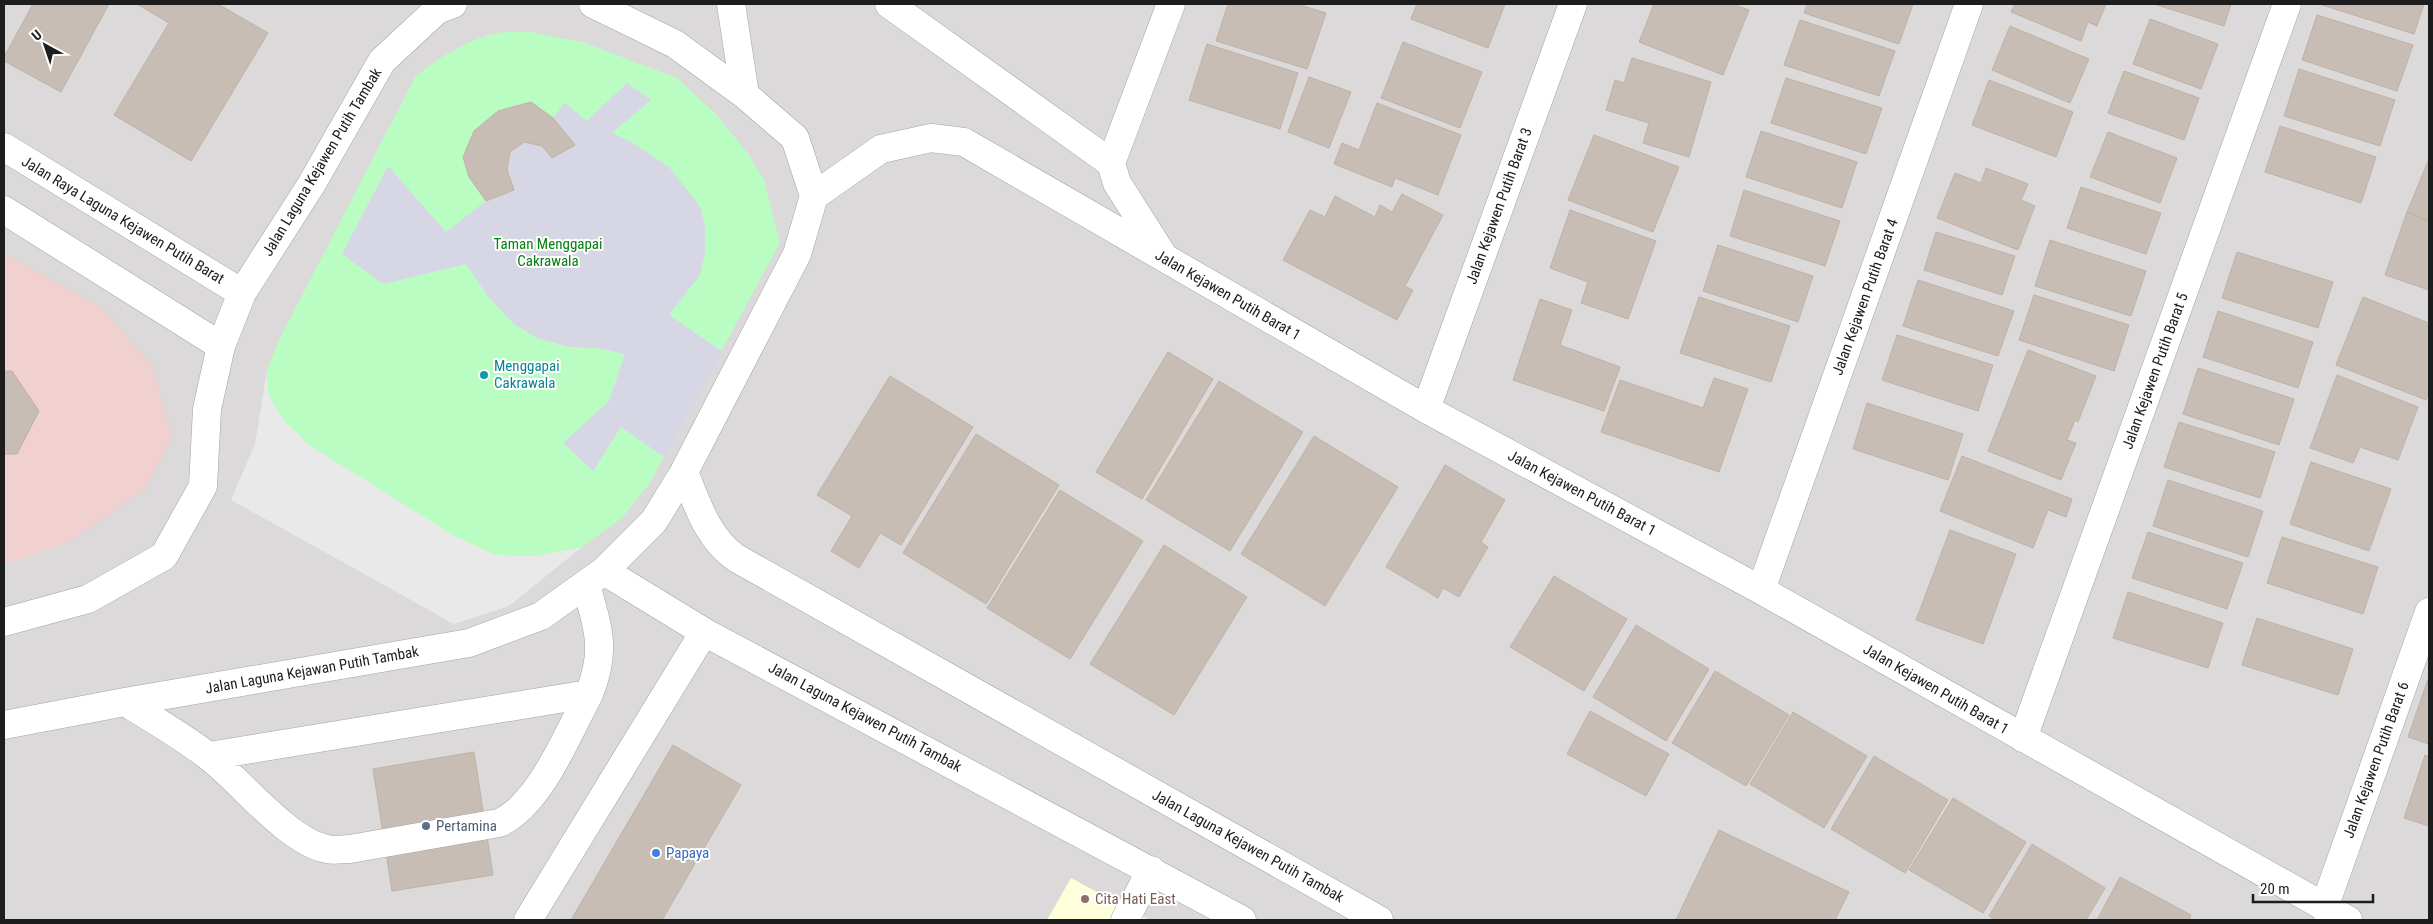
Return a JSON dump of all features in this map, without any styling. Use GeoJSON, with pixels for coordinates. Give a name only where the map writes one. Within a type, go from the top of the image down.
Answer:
{"type":"FeatureCollection","features":[{"type":"Feature","properties":{"kind":"street","name":"Jalan Laguna Kejawen Putih Tambak"},"geometry":{"type":"LineString","coordinates":[[221,346],[242,293],[311,185],[382,61],[436,10],[453,4]]}},
{"type":"Feature","properties":{"kind":"street"},"geometry":{"type":"LineString","coordinates":[[125,702],[209,756],[255,800],[302,838],[328,850],[350,849],[499,823],[508,819],[533,796],[589,694],[596,676],[600,644],[595,578],[654,521],[684,472],[798,254],[814,196],[795,138],[745,95],[675,44],[593,4]]}},
{"type":"Feature","properties":{"kind":"street"},"geometry":{"type":"LineString","coordinates":[[731,4],[745,95]]}},
{"type":"Feature","properties":{"kind":"street"},"geometry":{"type":"LineString","coordinates":[[889,4],[1111,163],[1121,190],[1166,259]]}},
{"type":"Feature","properties":{"kind":"street"},"geometry":{"type":"LineString","coordinates":[[1111,163],[1171,4]]}},
{"type":"Feature","properties":{"kind":"street","name":"Jalan Kejawen Putih Barat 3"},"geometry":{"type":"LineString","coordinates":[[1426,409],[1573,4]]}},
{"type":"Feature","properties":{"kind":"street","name":"Jalan Kejawen Putih Barat 4"},"geometry":{"type":"LineString","coordinates":[[1761,590],[1969,4]]}},
{"type":"Feature","properties":{"kind":"street","name":"Jalan Kejawen Putih Barat 5"},"geometry":{"type":"LineString","coordinates":[[2022,738],[2288,4]]}},
{"type":"Feature","properties":{"kind":"street","name":"Jalan Kejawen Putih Barat 1"},"geometry":{"type":"LineString","coordinates":[[814,196],[881,149],[931,138],[964,142],[1426,409],[1761,590],[2348,920]]}},
{"type":"Feature","properties":{"kind":"street","name":"Jalan Raya Laguna Kejawen Putih Barat"},"geometry":{"type":"LineString","coordinates":[[4,147],[242,293]]}},
{"type":"Feature","properties":{"kind":"street"},"geometry":{"type":"LineString","coordinates":[[4,210],[221,346],[207,409],[203,486],[164,556],[88,599],[4,622]]}},
{"type":"Feature","properties":{"kind":"street","name":"Jalan Laguna Kejawen Putih Tambak"},"geometry":{"type":"LineString","coordinates":[[684,472],[707,525],[726,550],[736,558],[1379,920]]}},
{"type":"Feature","properties":{"kind":"street","name":"Jalan Laguna Kejawen Putih Tambak"},"geometry":{"type":"LineString","coordinates":[[595,578],[704,632],[1242,920]]}},
{"type":"Feature","properties":{"kind":"street","name":"Jalan Laguna Kejawan Putih Tambak"},"geometry":{"type":"LineString","coordinates":[[4,725],[125,702],[469,644],[541,616],[595,578]]}},
{"type":"Feature","properties":{"kind":"street","name":"Jalan Kejawen Putih Barat 6"},"geometry":{"type":"LineString","coordinates":[[2324,908],[2429,612]]}},
{"type":"Feature","properties":{"kind":"street"},"geometry":{"type":"LineString","coordinates":[[528,920],[704,632]]}},
{"type":"Feature","properties":{"kind":"street"},"geometry":{"type":"LineString","coordinates":[[209,756],[589,694]]}},
{"type":"Feature","properties":{"kind":"street"},"geometry":{"type":"LineString","coordinates":[[1125,920],[1151,870]]}},
{"type":"Feature","properties":{"kind":"shaded area"},"geometry":{"type":"Polygon","coordinates":[[[4,4],[2429,4],[2429,920],[4,920],[4,4]]]}},
{"type":"Feature","properties":{"kind":"shaded area"},"geometry":{"type":"Polygon","coordinates":[[[627,83],[651,100],[612,133],[633,143],[669,167],[701,208],[705,227],[705,253],[700,275],[669,315],[723,352],[664,457],[621,427],[593,471],[563,443],[609,401],[625,354],[597,348],[570,347],[537,338],[514,324],[490,299],[466,264],[383,284],[342,254],[388,166],[446,232],[486,201],[513,190],[507,170],[510,152],[524,142],[542,146],[552,158],[575,145],[553,118],[565,103],[587,121],[627,83]]]}},
{"type":"Feature","properties":{"kind":"shaded area"},"geometry":{"type":"Polygon","coordinates":[[[4,253],[102,308],[153,367],[172,438],[144,490],[67,543],[4,564],[4,253]]]}},
{"type":"Feature","properties":{"kind":"shaded area"},"geometry":{"type":"Polygon","coordinates":[[[267,370],[268,394],[283,420],[309,445],[456,537],[496,555],[536,556],[582,547],[509,606],[454,624],[231,500],[255,444],[267,370]]]}},
{"type":"Feature","properties":{"kind":"shaded area","name":"Cita Hati East"},"geometry":{"type":"Polygon","coordinates":[[[1071,878],[1149,920],[1047,920],[1071,878]]]}},
{"type":"Feature","properties":{"kind":"green space","name":"Taman Menggapai Cakrawala"},"geometry":{"type":"Polygon","coordinates":[[[502,32],[530,32],[583,42],[677,78],[716,114],[749,155],[764,180],[780,243],[649,484],[622,518],[582,547],[536,556],[496,555],[456,538],[309,445],[283,420],[268,394],[267,370],[278,342],[415,77],[443,56],[476,39],[502,32]]]}},
{"type":"Feature","properties":{"kind":"building"},"geometry":{"type":"Polygon","coordinates":[[[33,4],[109,4],[61,92],[4,61],[4,57],[33,4]]]}},
{"type":"Feature","properties":{"kind":"building"},"geometry":{"type":"Polygon","coordinates":[[[137,4],[218,4],[268,33],[191,161],[114,115],[169,23],[137,4]]]}},
{"type":"Feature","properties":{"kind":"building"},"geometry":{"type":"Polygon","coordinates":[[[1228,4],[1297,4],[1326,13],[1307,69],[1216,41],[1228,4]]]}},
{"type":"Feature","properties":{"kind":"building"},"geometry":{"type":"Polygon","coordinates":[[[1417,4],[1505,4],[1488,48],[1411,19],[1417,4]]]}},
{"type":"Feature","properties":{"kind":"building"},"geometry":{"type":"Polygon","coordinates":[[[1654,4],[1733,4],[1749,10],[1723,75],[1639,42],[1654,4]]]}},
{"type":"Feature","properties":{"kind":"building"},"geometry":{"type":"Polygon","coordinates":[[[1807,4],[1913,4],[1899,44],[1804,13],[1807,4]]]}},
{"type":"Feature","properties":{"kind":"building"},"geometry":{"type":"Polygon","coordinates":[[[2015,4],[2106,4],[2097,26],[2088,22],[2081,41],[2011,12],[2015,4]]]}},
{"type":"Feature","properties":{"kind":"building"},"geometry":{"type":"Polygon","coordinates":[[[2154,4],[2231,4],[2224,26],[2154,4]]]}},
{"type":"Feature","properties":{"kind":"building"},"geometry":{"type":"Polygon","coordinates":[[[2319,4],[2424,4],[2414,34],[2319,4]]]}},
{"type":"Feature","properties":{"kind":"building"},"geometry":{"type":"Polygon","coordinates":[[[2317,15],[2413,45],[2397,91],[2302,60],[2317,15]]]}},
{"type":"Feature","properties":{"kind":"building"},"geometry":{"type":"Polygon","coordinates":[[[2150,19],[2218,44],[2201,89],[2133,64],[2150,19]]]}},
{"type":"Feature","properties":{"kind":"building"},"geometry":{"type":"Polygon","coordinates":[[[1800,20],[1895,51],[1879,96],[1784,65],[1800,20]]]}},
{"type":"Feature","properties":{"kind":"building"},"geometry":{"type":"Polygon","coordinates":[[[2010,26],[2089,59],[2070,103],[1992,70],[2010,26]]]}},
{"type":"Feature","properties":{"kind":"building"},"geometry":{"type":"Polygon","coordinates":[[[1403,42],[1482,72],[1460,128],[1381,98],[1403,42]]]}},
{"type":"Feature","properties":{"kind":"building"},"geometry":{"type":"Polygon","coordinates":[[[1207,44],[1298,73],[1280,129],[1189,100],[1207,44]]]}},
{"type":"Feature","properties":{"kind":"building"},"geometry":{"type":"Polygon","coordinates":[[[1632,58],[1711,82],[1689,157],[1643,143],[1649,123],[1606,110],[1615,80],[1624,83],[1632,58]]]}},
{"type":"Feature","properties":{"kind":"building"},"geometry":{"type":"Polygon","coordinates":[[[2299,69],[2395,100],[2380,146],[2284,116],[2299,69]]]}},
{"type":"Feature","properties":{"kind":"building"},"geometry":{"type":"Polygon","coordinates":[[[2124,71],[2199,98],[2184,140],[2108,113],[2124,71]]]}},
{"type":"Feature","properties":{"kind":"building"},"geometry":{"type":"Polygon","coordinates":[[[1309,77],[1351,92],[1329,148],[1288,132],[1309,77]]]}},
{"type":"Feature","properties":{"kind":"building"},"geometry":{"type":"Polygon","coordinates":[[[1786,78],[1882,108],[1866,154],[1771,123],[1786,78]]]}},
{"type":"Feature","properties":{"kind":"building"},"geometry":{"type":"Polygon","coordinates":[[[1989,80],[2073,112],[2056,157],[1972,125],[1989,80]]]}},
{"type":"Feature","properties":{"kind":"building"},"geometry":{"type":"Polygon","coordinates":[[[531,102],[553,118],[575,145],[552,158],[542,146],[524,142],[510,152],[507,170],[514,190],[486,201],[469,177],[463,157],[474,131],[498,111],[531,102]]]}},
{"type":"Feature","properties":{"kind":"building"},"geometry":{"type":"Polygon","coordinates":[[[1377,103],[1461,135],[1438,195],[1395,178],[1392,187],[1334,164],[1342,143],[1359,150],[1377,103]]]}},
{"type":"Feature","properties":{"kind":"building"},"geometry":{"type":"Polygon","coordinates":[[[2280,126],[2376,157],[2361,203],[2265,172],[2280,126]]]}},
{"type":"Feature","properties":{"kind":"building"},"geometry":{"type":"Polygon","coordinates":[[[1761,131],[1857,162],[1842,208],[1746,177],[1761,131]]]}},
{"type":"Feature","properties":{"kind":"building"},"geometry":{"type":"Polygon","coordinates":[[[2108,132],[2177,158],[2160,203],[2090,177],[2108,132]]]}},
{"type":"Feature","properties":{"kind":"building"},"geometry":{"type":"Polygon","coordinates":[[[1594,135],[1679,167],[1653,232],[1568,200],[1594,135]]]}},
{"type":"Feature","properties":{"kind":"building"},"geometry":{"type":"Polygon","coordinates":[[[2429,159],[2429,221],[2407,212],[2429,159]]]}},
{"type":"Feature","properties":{"kind":"building"},"geometry":{"type":"Polygon","coordinates":[[[1986,168],[2028,184],[2021,200],[2035,206],[2018,250],[1937,218],[1955,173],[1981,183],[1986,168]]]}},
{"type":"Feature","properties":{"kind":"building"},"geometry":{"type":"Polygon","coordinates":[[[2081,187],[2161,213],[2146,254],[2067,228],[2081,187]]]}},
{"type":"Feature","properties":{"kind":"building"},"geometry":{"type":"Polygon","coordinates":[[[1744,190],[1840,221],[1825,266],[1730,236],[1744,190]]]}},
{"type":"Feature","properties":{"kind":"building"},"geometry":{"type":"Polygon","coordinates":[[[1402,194],[1443,215],[1405,286],[1413,290],[1397,320],[1283,260],[1310,210],[1325,217],[1335,196],[1375,217],[1380,205],[1392,212],[1402,194]]]}},
{"type":"Feature","properties":{"kind":"building"},"geometry":{"type":"Polygon","coordinates":[[[1570,210],[1656,241],[1628,319],[1581,303],[1588,282],[1550,268],[1570,210]]]}},
{"type":"Feature","properties":{"kind":"building"},"geometry":{"type":"Polygon","coordinates":[[[2407,212],[2429,221],[2429,290],[2385,275],[2407,212]]]}},
{"type":"Feature","properties":{"kind":"building"},"geometry":{"type":"Polygon","coordinates":[[[1936,232],[2015,256],[2002,295],[1924,270],[1936,232]]]}},
{"type":"Feature","properties":{"kind":"building"},"geometry":{"type":"Polygon","coordinates":[[[2050,240],[2146,271],[2131,316],[2035,286],[2050,240]]]}},
{"type":"Feature","properties":{"kind":"building"},"geometry":{"type":"Polygon","coordinates":[[[1718,245],[1813,276],[1798,322],[1703,291],[1718,245]]]}},
{"type":"Feature","properties":{"kind":"building"},"geometry":{"type":"Polygon","coordinates":[[[2237,252],[2333,282],[2318,328],[2222,298],[2237,252]]]}},
{"type":"Feature","properties":{"kind":"building"},"geometry":{"type":"Polygon","coordinates":[[[1918,280],[2014,311],[1998,356],[1903,326],[1918,280]]]}},
{"type":"Feature","properties":{"kind":"building"},"geometry":{"type":"Polygon","coordinates":[[[2034,295],[2129,325],[2114,371],[2019,340],[2034,295]]]}},
{"type":"Feature","properties":{"kind":"building"},"geometry":{"type":"Polygon","coordinates":[[[1699,297],[1790,326],[1771,382],[1680,353],[1699,297]]]}},
{"type":"Feature","properties":{"kind":"building"},"geometry":{"type":"Polygon","coordinates":[[[2363,297],[2429,323],[2429,391],[2426,400],[2336,365],[2363,297]]]}},
{"type":"Feature","properties":{"kind":"building"},"geometry":{"type":"Polygon","coordinates":[[[1540,299],[1572,310],[1560,345],[1620,367],[1604,411],[1513,380],[1540,299]]]}},
{"type":"Feature","properties":{"kind":"building"},"geometry":{"type":"Polygon","coordinates":[[[2218,311],[2313,342],[2298,388],[2203,357],[2218,311]]]}},
{"type":"Feature","properties":{"kind":"building"},"geometry":{"type":"Polygon","coordinates":[[[1897,335],[1993,365],[1978,411],[1882,380],[1897,335]]]}},
{"type":"Feature","properties":{"kind":"building"},"geometry":{"type":"Polygon","coordinates":[[[2028,350],[2096,376],[2078,422],[2075,420],[2067,440],[2076,443],[2061,480],[1988,451],[2028,350]]]}},
{"type":"Feature","properties":{"kind":"building"},"geometry":{"type":"Polygon","coordinates":[[[1168,352],[1213,379],[1142,499],[1096,472],[1168,352]]]}},
{"type":"Feature","properties":{"kind":"building"},"geometry":{"type":"Polygon","coordinates":[[[2198,368],[2294,399],[2279,445],[2183,414],[2198,368]]]}},
{"type":"Feature","properties":{"kind":"building"},"geometry":{"type":"Polygon","coordinates":[[[4,371],[12,371],[39,411],[17,454],[4,454],[4,371]]]}},
{"type":"Feature","properties":{"kind":"building"},"geometry":{"type":"Polygon","coordinates":[[[2337,375],[2418,407],[2398,460],[2360,447],[2353,463],[2310,448],[2337,375]]]}},
{"type":"Feature","properties":{"kind":"building"},"geometry":{"type":"Polygon","coordinates":[[[890,376],[973,427],[901,545],[880,533],[859,568],[831,551],[852,516],[817,495],[890,376]]]}},
{"type":"Feature","properties":{"kind":"building"},"geometry":{"type":"Polygon","coordinates":[[[1714,378],[1748,389],[1719,472],[1601,432],[1620,380],[1703,408],[1714,378]]]}},
{"type":"Feature","properties":{"kind":"building"},"geometry":{"type":"Polygon","coordinates":[[[1219,381],[1303,432],[1230,551],[1146,500],[1219,381]]]}},
{"type":"Feature","properties":{"kind":"building"},"geometry":{"type":"Polygon","coordinates":[[[1867,403],[1963,434],[1948,480],[1853,449],[1867,403]]]}},
{"type":"Feature","properties":{"kind":"building"},"geometry":{"type":"Polygon","coordinates":[[[2179,422],[2275,452],[2260,498],[2164,467],[2179,422]]]}},
{"type":"Feature","properties":{"kind":"building"},"geometry":{"type":"Polygon","coordinates":[[[976,434],[1059,485],[986,604],[903,553],[976,434]]]}},
{"type":"Feature","properties":{"kind":"building"},"geometry":{"type":"Polygon","coordinates":[[[1314,436],[1398,487],[1325,606],[1241,554],[1314,436]]]}},
{"type":"Feature","properties":{"kind":"building"},"geometry":{"type":"Polygon","coordinates":[[[1962,456],[2072,499],[2066,517],[2048,510],[2033,548],[1940,511],[1962,456]]]}},
{"type":"Feature","properties":{"kind":"building"},"geometry":{"type":"Polygon","coordinates":[[[2311,462],[2391,489],[2369,551],[2290,524],[2311,462]]]}},
{"type":"Feature","properties":{"kind":"building"},"geometry":{"type":"Polygon","coordinates":[[[1445,465],[1505,500],[1481,542],[1488,547],[1459,597],[1443,588],[1438,598],[1386,567],[1445,465]]]}},
{"type":"Feature","properties":{"kind":"building"},"geometry":{"type":"Polygon","coordinates":[[[2168,480],[2263,511],[2248,557],[2153,526],[2168,480]]]}},
{"type":"Feature","properties":{"kind":"building"},"geometry":{"type":"Polygon","coordinates":[[[1060,490],[1143,541],[1070,659],[987,608],[1060,490]]]}},
{"type":"Feature","properties":{"kind":"building"},"geometry":{"type":"Polygon","coordinates":[[[1950,530],[2016,554],[1983,644],[1916,620],[1950,530]]]}},
{"type":"Feature","properties":{"kind":"building"},"geometry":{"type":"Polygon","coordinates":[[[2148,532],[2243,563],[2227,609],[2132,578],[2148,532]]]}},
{"type":"Feature","properties":{"kind":"building"},"geometry":{"type":"Polygon","coordinates":[[[2282,537],[2378,567],[2363,614],[2267,583],[2282,537]]]}},
{"type":"Feature","properties":{"kind":"building"},"geometry":{"type":"Polygon","coordinates":[[[1164,545],[1247,597],[1174,715],[1090,664],[1164,545]]]}},
{"type":"Feature","properties":{"kind":"building"},"geometry":{"type":"Polygon","coordinates":[[[1554,576],[1627,619],[1584,691],[1510,647],[1554,576]]]}},
{"type":"Feature","properties":{"kind":"building"},"geometry":{"type":"Polygon","coordinates":[[[2128,592],[2223,623],[2208,668],[2113,638],[2128,592]]]}},
{"type":"Feature","properties":{"kind":"building"},"geometry":{"type":"Polygon","coordinates":[[[2257,618],[2353,649],[2338,695],[2242,665],[2257,618]]]}},
{"type":"Feature","properties":{"kind":"building"},"geometry":{"type":"Polygon","coordinates":[[[1636,625],[1709,669],[1666,741],[1593,697],[1636,625]]]}},
{"type":"Feature","properties":{"kind":"building"},"geometry":{"type":"Polygon","coordinates":[[[1715,671],[1789,715],[1746,786],[1672,743],[1715,671]]]}},
{"type":"Feature","properties":{"kind":"building"},"geometry":{"type":"Polygon","coordinates":[[[2429,679],[2429,744],[2408,737],[2429,679]]]}},
{"type":"Feature","properties":{"kind":"building"},"geometry":{"type":"Polygon","coordinates":[[[1590,711],[1669,754],[1646,796],[1567,754],[1590,711]]]}},
{"type":"Feature","properties":{"kind":"building"},"geometry":{"type":"Polygon","coordinates":[[[1793,712],[1867,756],[1824,828],[1750,784],[1793,712]]]}},
{"type":"Feature","properties":{"kind":"building","name":"Papaya"},"geometry":{"type":"Polygon","coordinates":[[[673,745],[741,785],[662,920],[571,920],[673,745]]]}},
{"type":"Feature","properties":{"kind":"building"},"geometry":{"type":"Polygon","coordinates":[[[474,752],[493,875],[392,891],[373,769],[474,752]]]}},
{"type":"Feature","properties":{"kind":"building"},"geometry":{"type":"Polygon","coordinates":[[[2425,755],[2429,757],[2429,826],[2404,818],[2425,755]]]}},
{"type":"Feature","properties":{"kind":"building"},"geometry":{"type":"Polygon","coordinates":[[[1874,756],[1948,800],[1905,873],[1831,829],[1874,756]]]}},
{"type":"Feature","properties":{"kind":"building"},"geometry":{"type":"Polygon","coordinates":[[[1953,798],[2026,842],[1983,913],[1909,870],[1953,798]]]}},
{"type":"Feature","properties":{"kind":"building"},"geometry":{"type":"Polygon","coordinates":[[[1719,830],[1849,892],[1835,920],[1676,920],[1719,830]]]}},
{"type":"Feature","properties":{"kind":"building"},"geometry":{"type":"Polygon","coordinates":[[[2032,844],[2105,888],[2086,920],[1996,920],[1989,916],[2032,844]]]}},
{"type":"Feature","properties":{"kind":"building"},"geometry":{"type":"Polygon","coordinates":[[[2120,877],[2191,915],[2189,920],[2097,920],[2120,877]]]}},
{"type":"Feature","properties":{"kind":"place","name":"Menggapai Cakrawala"},"geometry":{"type":"Point","coordinates":[484,375]}},
{"type":"Feature","properties":{"kind":"place","name":"Pertamina"},"geometry":{"type":"Point","coordinates":[426,826]}},
{"type":"Feature","properties":{"kind":"place","name":"Papaya"},"geometry":{"type":"Point","coordinates":[656,853]}},
{"type":"Feature","properties":{"kind":"place","name":"Cita Hati East"},"geometry":{"type":"Point","coordinates":[1085,899]}}]}
